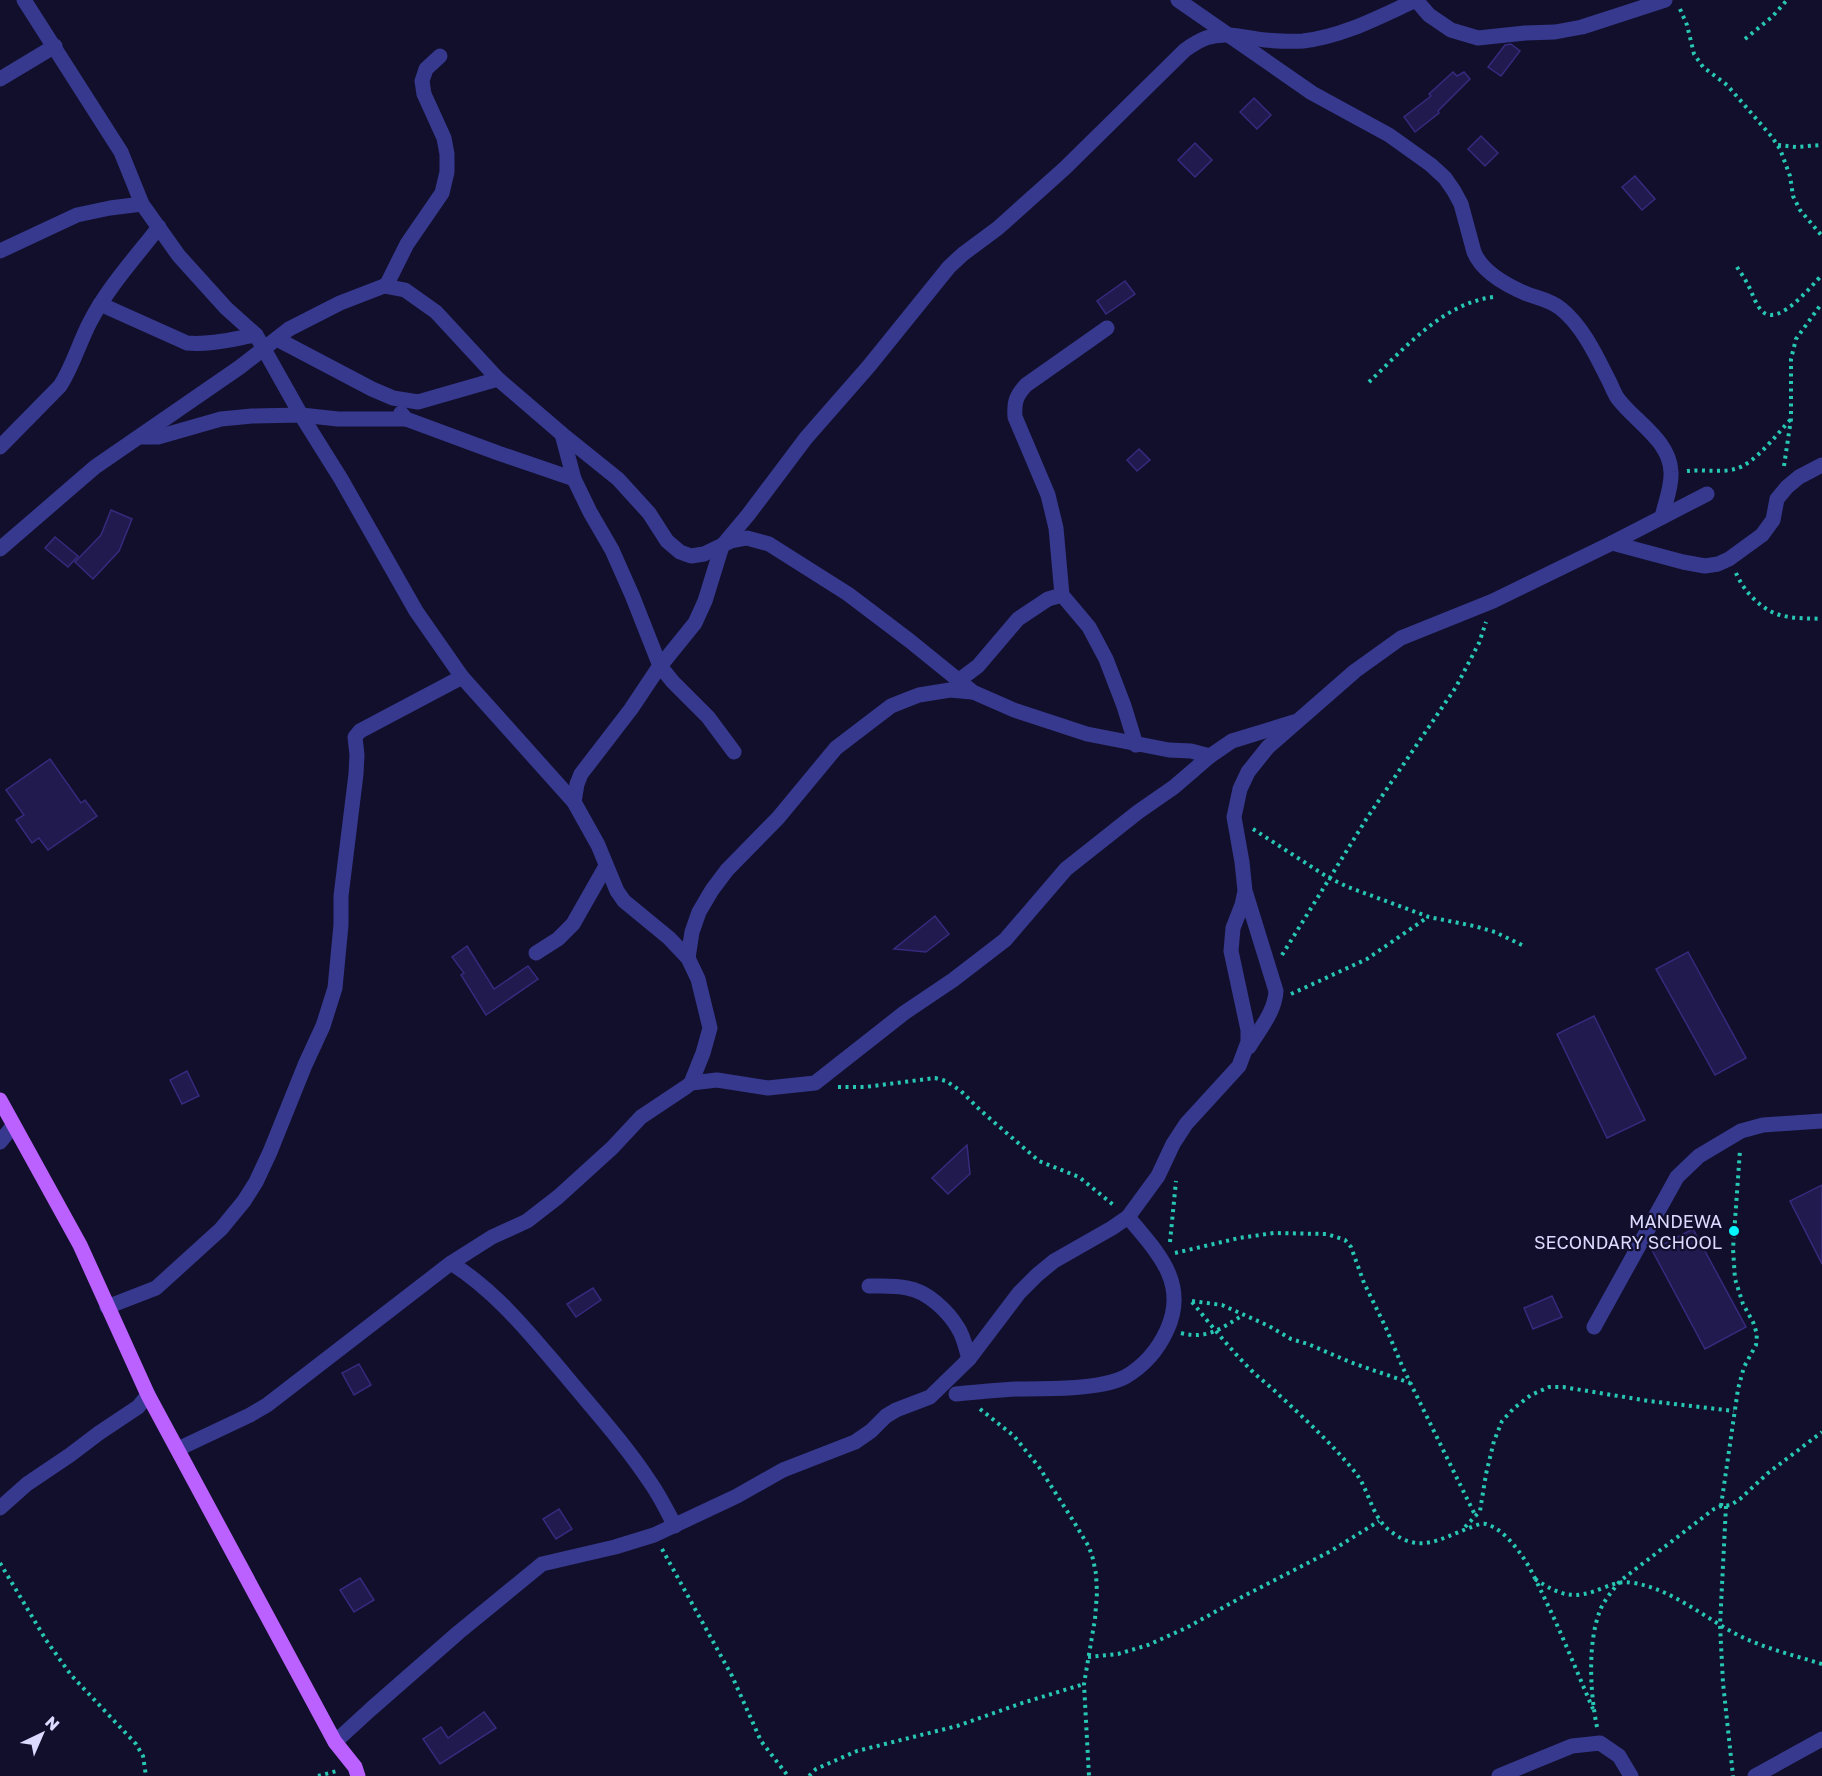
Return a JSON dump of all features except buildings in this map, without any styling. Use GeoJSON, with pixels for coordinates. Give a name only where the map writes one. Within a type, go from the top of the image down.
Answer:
{"type":"FeatureCollection","features":[{"type":"Feature","properties":{"kind":"main road"},"geometry":{"type":"LineString","coordinates":[[0,1100],[80,1245],[148,1395],[335,1742],[355,1767],[358,1776]]}},
{"type":"Feature","properties":{"kind":"street"},"geometry":{"type":"LineString","coordinates":[[24,0],[121,152],[142,204],[179,256],[260,342],[416,611],[462,676],[574,802],[598,845],[617,891],[624,901],[663,933],[688,958],[698,979],[710,1028],[691,1083],[641,1117],[605,1155],[558,1197],[527,1221],[492,1237],[451,1263],[267,1405],[250,1416],[178,1449]]}},
{"type":"Feature","properties":{"kind":"street"},"geometry":{"type":"LineString","coordinates":[[1178,0],[1270,66],[1312,93],[1389,135],[1431,165],[1454,190],[1461,204],[1477,258],[1488,270],[1520,291],[1558,307],[1580,329],[1617,398],[1660,445],[1667,457],[1671,472],[1662,517]]}},
{"type":"Feature","properties":{"kind":"street"},"geometry":{"type":"LineString","coordinates":[[574,802],[581,774],[631,709],[660,666],[695,623],[705,601],[722,546],[748,516],[806,438],[869,366],[949,267],[1036,195],[1185,50],[1208,37],[1228,34],[1266,40],[1300,41],[1328,36],[1357,27],[1400,3],[1416,0],[1429,15],[1451,30],[1478,38],[1573,29],[1665,0]]}},
{"type":"Feature","properties":{"kind":"street"},"geometry":{"type":"LineString","coordinates":[[0,79],[55,46]]}},
{"type":"Feature","properties":{"kind":"street"},"geometry":{"type":"LineString","coordinates":[[386,286],[407,244],[442,193],[445,185],[447,172],[444,138],[424,94],[422,81],[426,69],[440,56]]}},
{"type":"Feature","properties":{"kind":"street"},"geometry":{"type":"LineString","coordinates":[[0,251],[77,215],[142,204]]}},
{"type":"Feature","properties":{"kind":"street"},"geometry":{"type":"LineString","coordinates":[[0,447],[60,386],[68,374],[89,323],[100,304],[159,227]]}},
{"type":"Feature","properties":{"kind":"street"},"geometry":{"type":"LineString","coordinates":[[100,304],[187,343],[260,342],[277,339],[289,329],[340,303],[386,286],[405,290],[436,312],[498,379],[562,435],[618,479],[649,513],[667,541],[680,552],[691,556],[704,554],[731,541],[747,538],[769,544],[848,594],[973,692],[1014,710],[1087,735],[1210,756]]}},
{"type":"Feature","properties":{"kind":"street"},"geometry":{"type":"LineString","coordinates":[[1107,328],[1026,385],[1017,394],[1014,404],[1015,417],[1048,495],[1056,528],[1062,595],[1089,627],[1106,659],[1124,705],[1136,745]]}},
{"type":"Feature","properties":{"kind":"street"},"geometry":{"type":"LineString","coordinates":[[277,339],[393,398],[418,402],[498,379]]}},
{"type":"Feature","properties":{"kind":"street"},"geometry":{"type":"LineString","coordinates":[[0,549],[95,467],[240,367],[260,342]]}},
{"type":"Feature","properties":{"kind":"street"},"geometry":{"type":"LineString","coordinates":[[372,388],[406,418],[574,479]]}},
{"type":"Feature","properties":{"kind":"street"},"geometry":{"type":"LineString","coordinates":[[140,437],[158,437],[221,419],[252,416],[338,419],[406,418]]}},
{"type":"Feature","properties":{"kind":"street"},"geometry":{"type":"LineString","coordinates":[[562,435],[574,479],[612,550],[660,666],[708,717],[734,752]]}},
{"type":"Feature","properties":{"kind":"street"},"geometry":{"type":"LineString","coordinates":[[1612,543],[1705,566],[1718,564],[1729,559],[1762,535],[1773,520],[1777,499],[1787,487],[1799,477],[1822,465]]}},
{"type":"Feature","properties":{"kind":"street"},"geometry":{"type":"LineString","coordinates":[[1244,1054],[1270,1014],[1276,991],[1245,891],[1234,817],[1240,789],[1248,772],[1268,747],[1355,671],[1401,638],[1493,601],[1707,494]]}},
{"type":"Feature","properties":{"kind":"street"},"geometry":{"type":"LineString","coordinates":[[958,681],[978,666],[1018,619],[1048,599],[1062,595]]}},
{"type":"Feature","properties":{"kind":"street"},"geometry":{"type":"LineString","coordinates":[[107,1307],[156,1288],[221,1229],[256,1182],[322,1026],[335,988],[341,925],[341,896],[356,774],[355,737],[360,731],[462,676]]}},
{"type":"Feature","properties":{"kind":"street"},"geometry":{"type":"LineString","coordinates":[[688,958],[692,932],[699,912],[711,890],[778,818],[836,748],[891,706],[919,695],[950,690],[973,692]]}},
{"type":"Feature","properties":{"kind":"street"},"geometry":{"type":"LineString","coordinates":[[691,1083],[717,1080],[768,1088],[815,1083],[904,1013],[953,980],[1005,940],[1066,869],[1138,812],[1174,788],[1210,756],[1232,741],[1297,720]]}},
{"type":"Feature","properties":{"kind":"street"},"geometry":{"type":"LineString","coordinates":[[536,953],[558,939],[573,924],[606,866]]}},
{"type":"Feature","properties":{"kind":"street"},"geometry":{"type":"LineString","coordinates":[[335,1742],[370,1709],[542,1564],[615,1547],[675,1526],[804,1460],[855,1442],[896,1410],[930,1397],[969,1359],[1019,1293],[1037,1275],[1054,1261],[1128,1217],[1158,1176],[1173,1144],[1186,1124],[1239,1066],[1244,1054],[1248,1042],[1248,1030],[1231,951],[1233,928],[1245,891]]}},
{"type":"Feature","properties":{"kind":"street"},"geometry":{"type":"LineString","coordinates":[[1594,1327],[1677,1177],[1699,1156],[1741,1131],[1764,1125],[1822,1121]]}},
{"type":"Feature","properties":{"kind":"street"},"geometry":{"type":"LineString","coordinates":[[0,1142],[13,1126]]}},
{"type":"Feature","properties":{"kind":"street"},"geometry":{"type":"LineString","coordinates":[[956,1394],[988,1390],[1058,1389],[1103,1384],[1124,1377],[1142,1365],[1158,1349],[1169,1327],[1174,1303],[1172,1278],[1168,1261],[1128,1217]]}},
{"type":"Feature","properties":{"kind":"street"},"geometry":{"type":"LineString","coordinates":[[451,1263],[469,1274],[499,1300],[551,1359],[623,1444],[652,1484],[675,1526]]}},
{"type":"Feature","properties":{"kind":"street"},"geometry":{"type":"LineString","coordinates":[[869,1287],[910,1288],[930,1298],[948,1314],[959,1329],[969,1359]]}},
{"type":"Feature","properties":{"kind":"street"},"geometry":{"type":"LineString","coordinates":[[0,1508],[27,1484],[138,1407],[148,1395]]}},
{"type":"Feature","properties":{"kind":"street"},"geometry":{"type":"LineString","coordinates":[[1755,1776],[1822,1739]]}},
{"type":"Feature","properties":{"kind":"street"},"geometry":{"type":"LineString","coordinates":[[1499,1776],[1572,1746],[1600,1743],[1619,1756],[1631,1776]]}},
{"type":"Feature","properties":{"kind":"path"},"geometry":{"type":"LineString","coordinates":[[1675,0],[1687,25],[1694,54],[1703,67],[1727,85],[1778,145],[1790,176],[1793,196],[1800,210],[1822,236]]}},
{"type":"Feature","properties":{"kind":"path"},"geometry":{"type":"LineString","coordinates":[[1745,39],[1772,17],[1787,0]]}},
{"type":"Feature","properties":{"kind":"path"},"geometry":{"type":"LineString","coordinates":[[1778,145],[1796,147],[1822,145]]}},
{"type":"Feature","properties":{"kind":"path"},"geometry":{"type":"LineString","coordinates":[[1737,267],[1761,310],[1769,315],[1780,313],[1791,307],[1822,275]]}},
{"type":"Feature","properties":{"kind":"path"},"geometry":{"type":"LineString","coordinates":[[1369,382],[1409,344],[1455,308],[1520,291]]}},
{"type":"Feature","properties":{"kind":"path"},"geometry":{"type":"LineString","coordinates":[[1783,470],[1791,419],[1791,359],[1796,339],[1822,303]]}},
{"type":"Feature","properties":{"kind":"path"},"geometry":{"type":"LineString","coordinates":[[1671,472],[1734,469],[1748,463],[1791,419]]}},
{"type":"Feature","properties":{"kind":"path"},"geometry":{"type":"LineString","coordinates":[[1729,559],[1740,583],[1766,609],[1781,616],[1822,619]]}},
{"type":"Feature","properties":{"kind":"path"},"geometry":{"type":"LineString","coordinates":[[1273,981],[1283,953],[1329,878],[1456,687],[1479,643],[1493,601]]}},
{"type":"Feature","properties":{"kind":"path"},"geometry":{"type":"LineString","coordinates":[[1234,817],[1329,878],[1429,917],[1494,932],[1527,947]]}},
{"type":"Feature","properties":{"kind":"path"},"geometry":{"type":"LineString","coordinates":[[1275,1001],[1367,959],[1429,917]]}},
{"type":"Feature","properties":{"kind":"path"},"geometry":{"type":"LineString","coordinates":[[815,1083],[838,1087],[865,1087],[936,1078],[946,1081],[962,1091],[980,1110],[1039,1161],[1079,1177],[1128,1217]]}},
{"type":"Feature","properties":{"kind":"path"},"geometry":{"type":"LineString","coordinates":[[1733,1776],[1723,1683],[1720,1625],[1723,1506],[1735,1411],[1744,1367],[1756,1345],[1757,1334],[1743,1304],[1735,1279],[1733,1249],[1741,1131]]}},
{"type":"Feature","properties":{"kind":"path"},"geometry":{"type":"LineString","coordinates":[[1177,1173],[1168,1261],[1239,1238],[1274,1233],[1327,1234],[1345,1240],[1351,1247],[1364,1283],[1410,1383],[1476,1517]]}},
{"type":"Feature","properties":{"kind":"path"},"geometry":{"type":"LineString","coordinates":[[1410,1383],[1291,1339],[1269,1326],[1222,1305],[1191,1301],[1253,1373],[1295,1410],[1357,1474],[1379,1521],[1388,1530],[1401,1538],[1419,1544],[1443,1540],[1462,1530],[1485,1524],[1507,1537],[1522,1554],[1535,1579],[1593,1709]]}},
{"type":"Feature","properties":{"kind":"path"},"geometry":{"type":"LineString","coordinates":[[1169,1327],[1192,1336],[1203,1336],[1244,1315]]}},
{"type":"Feature","properties":{"kind":"path"},"geometry":{"type":"LineString","coordinates":[[1462,1530],[1476,1517],[1482,1506],[1486,1474],[1494,1441],[1502,1421],[1531,1395],[1549,1387],[1574,1388],[1649,1401],[1735,1411]]}},
{"type":"Feature","properties":{"kind":"path"},"geometry":{"type":"LineString","coordinates":[[956,1394],[991,1416],[1014,1436],[1039,1467],[1089,1547],[1096,1574],[1097,1593],[1084,1684],[1089,1776]]}},
{"type":"Feature","properties":{"kind":"path"},"geometry":{"type":"LineString","coordinates":[[1535,1579],[1548,1588],[1569,1596],[1581,1595],[1620,1581],[1723,1506],[1731,1505],[1740,1499],[1768,1473],[1822,1432]]}},
{"type":"Feature","properties":{"kind":"path"},"geometry":{"type":"LineString","coordinates":[[1088,1657],[1118,1654],[1148,1646],[1323,1556],[1379,1521]]}},
{"type":"Feature","properties":{"kind":"path"},"geometry":{"type":"LineString","coordinates":[[654,1535],[732,1676],[761,1741],[788,1776]]}},
{"type":"Feature","properties":{"kind":"path"},"geometry":{"type":"LineString","coordinates":[[0,1563],[45,1640],[71,1675],[136,1744],[142,1756],[146,1776]]}},
{"type":"Feature","properties":{"kind":"path"},"geometry":{"type":"LineString","coordinates":[[1620,1581],[1635,1583],[1673,1596],[1738,1635],[1822,1664]]}},
{"type":"Feature","properties":{"kind":"path"},"geometry":{"type":"LineString","coordinates":[[1600,1743],[1593,1709],[1591,1669],[1596,1628],[1601,1609],[1620,1581]]}},
{"type":"Feature","properties":{"kind":"path"},"geometry":{"type":"LineString","coordinates":[[809,1776],[816,1769],[857,1751],[957,1726],[1084,1684]]}},
{"type":"Feature","properties":{"kind":"place","name":"MANDEWA SECONDARY SCHOOL"},"geometry":{"type":"Point","coordinates":[1734,1231]}}]}
